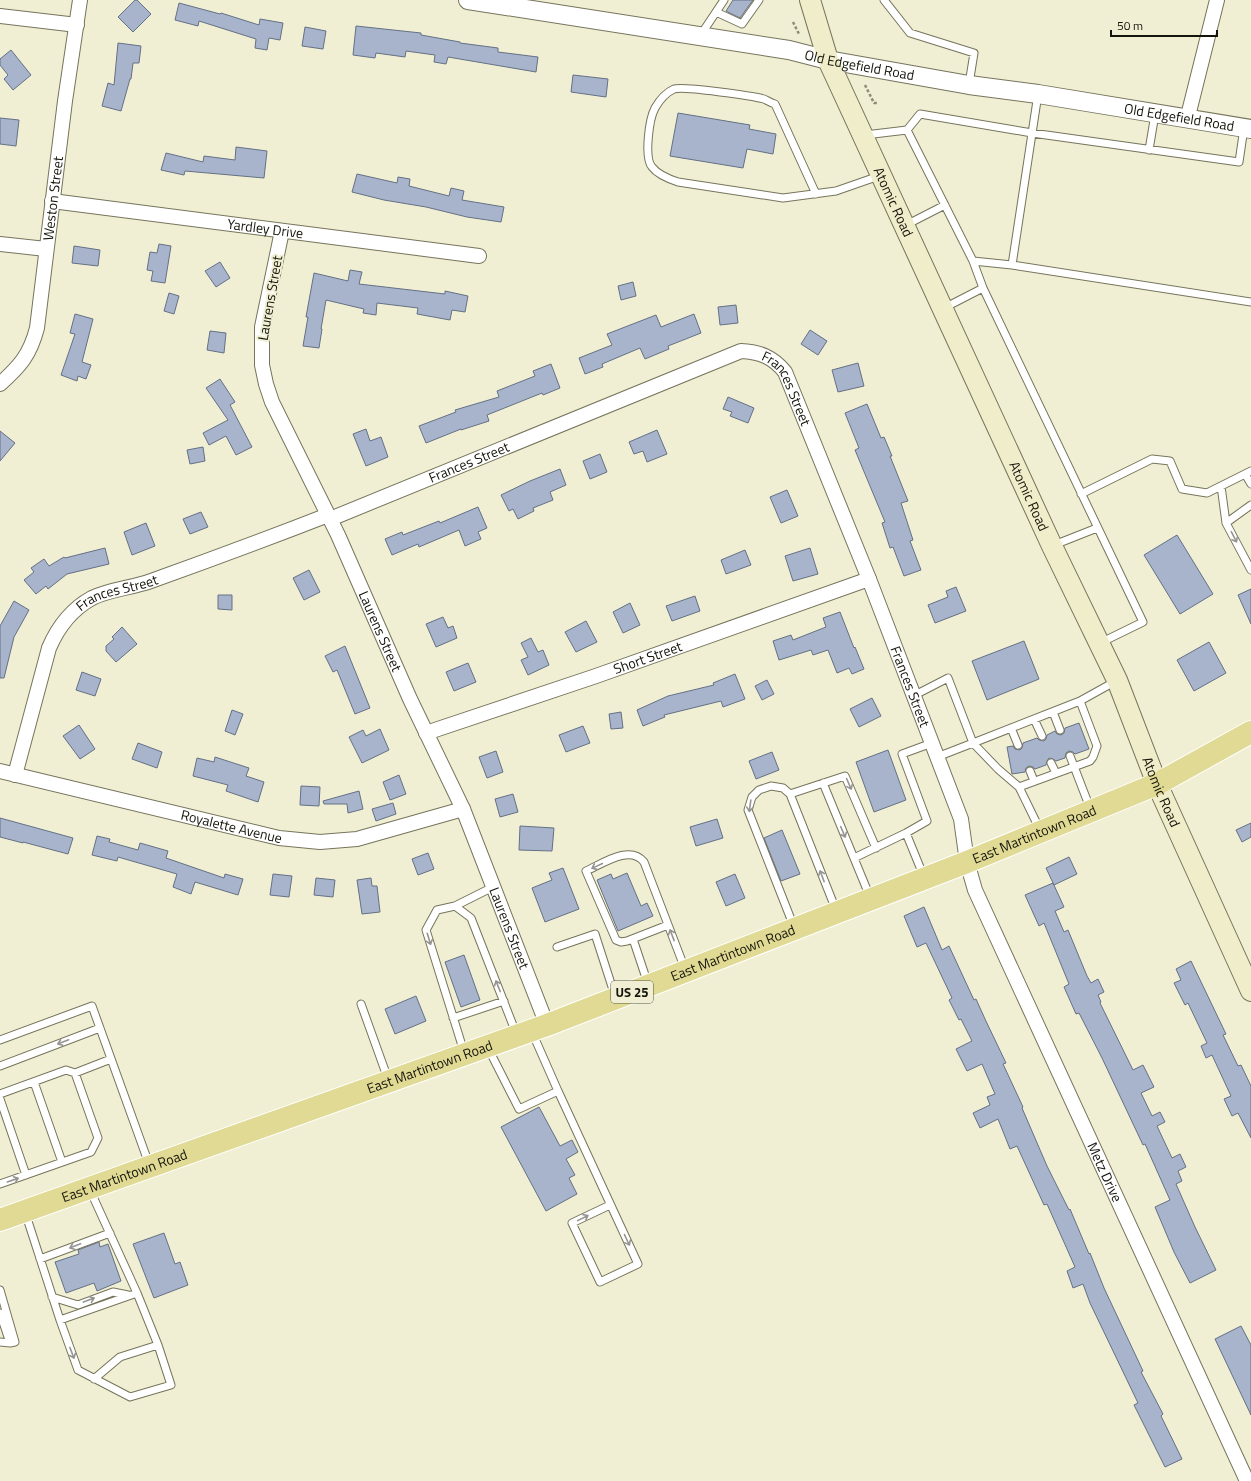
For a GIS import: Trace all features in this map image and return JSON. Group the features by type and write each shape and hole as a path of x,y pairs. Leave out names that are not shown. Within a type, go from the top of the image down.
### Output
{"main road":[{"name":"Atomic Road","path":"810,0 828,60 1052,546 1117,680 1157,784 1251,991"},
{"name":"East Martintown Road","path":"0,1220 532,1030 871,900 1157,784 1251,732"}],"street":[{"name":"Weston Street","path":"0,384 19,366 34,340 65,101 80,0"},
{"path":"1187,120 1217,0"},
{"name":"Old Edgefield Road","path":"477,1 789,50 828,60 969,85 1038,94 1247,129"},
{"path":"0,16 77,25"},
{"name":"Yardley Drive","path":"52,201 479,256"},
{"name":"Laurens Street","path":"282,231 262,327 262,365 266,384 272,402 329,517 426,733 463,809 493,887 532,1030"},
{"path":"0,244 46,249"},
{"name":"Frances Street","path":"15,775 49,648 54,635 62,624 81,605 103,593 146,583 329,517 741,351 752,351 763,354 772,359 785,372 869,579 961,819 967,862"},
{"name":"Short Street","path":"426,733 596,676 869,579"},
{"name":"Royalette Avenue","path":"0,771 279,838 300,841 320,842 357,839 463,809"},
{"name":"Metz Drive","path":"967,862 975,890 1247,1481"}],"lane":[{"path":"700,36 724,0"},
{"path":"716,12 742,24 750,10 759,0"},
{"path":"884,0 910,33 974,54 969,85"},
{"path":"816,194 775,104 763,99 694,88 674,89 664,96 654,109 649,134 648,157 652,167 664,177 678,182 784,198 816,194 836,191 881,175"},
{"path":"1012,265 1038,94"},
{"path":"863,135 907,130 920,114 1032,134 1239,162 1247,129"},
{"path":"1149,150 1155,114"},
{"path":"907,130 973,261 983,288 1143,622 1099,643"},
{"path":"905,226 944,205"},
{"path":"973,261 1012,265 1251,302"},
{"path":"943,308 983,288"},
{"path":"1081,494 1152,459 1170,461 1182,489 1207,493 1248,472 1251,484"},
{"path":"1221,486 1226,523 1251,570"},
{"path":"1226,523 1251,505"},
{"path":"1052,546 1097,528"},
{"path":"914,696 948,678 973,743 998,769 1019,787 1041,832"},
{"path":"937,757 1080,701 1117,680"},
{"path":"1019,787 1090,761 1093,757 1097,746 1080,701"},
{"path":"1053,712 1060,730"},
{"path":"1034,719 1042,736"},
{"path":"1011,728 1018,745"},
{"path":"854,858 906,833 927,821 902,754 932,743"},
{"path":"1070,756 1091,811"},
{"path":"1051,763 1056,773"},
{"path":"1030,771 1034,781"},
{"path":"790,794 845,776 876,848"},
{"path":"823,783 871,900"},
{"path":"795,929 748,810 752,797 759,790 771,786 783,788 790,794 837,913"},
{"path":"906,833 924,879"},
{"path":"668,925 620,942 614,938 586,871 622,856 632,854 640,856 644,862 686,971"},
{"path":"464,1054 426,930 437,910 455,906 493,887"},
{"path":"455,906 471,918 504,1001 532,1030 558,1091 638,1264 600,1282 572,1223 610,1205"},
{"path":"557,947 595,934 615,998"},
{"path":"632,939 649,985"},
{"path":"453,1018 504,1001"},
{"path":"361,1004 388,1081"},
{"path":"0,1040 92,1006 150,1166"},
{"path":"0,1066 100,1028"},
{"path":"487,1046 519,1109 558,1091"},
{"path":"0,1094 66,1070 75,1073 111,1059"},
{"path":"0,1184 90,1152 98,1138 75,1073"},
{"path":"34,1082 62,1162"},
{"path":"0,1099 26,1175"},
{"path":"25,1211 52,1297 78,1370 130,1397 171,1384 158,1345 137,1293 89,1188"},
{"path":"40,1259 110,1233"},
{"path":"0,1290 15,1342 0,1342"},
{"path":"52,1297 78,1305 113,1292 128,1295"},
{"path":"60,1320 137,1293"},
{"path":"0,1313 10,1343"},
{"path":"94,1378 120,1357 158,1345"}],"path":[{"path":"793,22 799,34 799,40"},
{"path":"799,34 805,31"},
{"path":"866,80 865,85 874,103 878,103"},
{"path":"860,88 865,85"}],"building":[{"path":"135,0 137,0 151,14 133,32 118,17"},
{"path":"733,0 753,0 740,18 726,11"},
{"path":"179,3 220,14 221,13 259,25 260,19 283,23 280,40 269,38 267,50 255,48 256,39 199,21 198,26 175,20"},
{"path":"356,26 421,33 421,35 460,43 498,48 498,52 538,57 536,72 448,57 446,64 434,62 435,55 406,51 405,57 376,53 375,58 353,55"},
{"path":"305,27 326,31 323,49 302,46"},
{"path":"118,43 141,46 139,63 133,63 131,79 121,111 102,106 108,83 114,85"},
{"path":"11,50 31,75 13,90 4,79 8,75 0,65 0,59"},
{"path":"573,75 608,79 606,97 571,92"},
{"path":"678,113 750,125 749,129 776,134 773,154 747,149 743,168 670,156"},
{"path":"0,118 19,120 16,146 0,144"},
{"path":"236,147 267,151 264,178 185,171 184,175 161,170 166,153 203,162 204,156 235,160"},
{"path":"357,174 397,183 398,177 410,179 409,186 449,196 451,188 464,191 462,200 504,207 501,222 467,217 352,192"},
{"path":"159,244 171,246 165,283 151,281 153,271 147,270 150,252 157,253"},
{"path":"74,246 100,250 98,266 72,263"},
{"path":"220,262 230,278 216,287 205,271"},
{"path":"350,270 362,272 359,284 445,294 445,291 468,296 465,312 452,310 450,320 417,314 418,308 377,303 376,315 363,313 364,309 326,300 319,348 303,346 308,317 306,317 314,273 348,281"},
{"path":"633,282 636,296 621,300 618,286"},
{"path":"169,293 179,296 174,314 164,311"},
{"path":"736,305 738,323 720,325 718,307"},
{"path":"75,314 93,319 82,362 91,365 86,379 78,376 77,381 61,375 75,334 70,333"},
{"path":"694,314 701,333 668,346 669,349 645,359 640,348 602,364 603,367 585,374 579,358 612,345 607,334 656,315 661,327"},
{"path":"810,330 827,341 818,355 801,344"},
{"path":"210,331 226,333 224,353 207,350"},
{"path":"858,363 864,386 838,392 832,370"},
{"path":"551,364 560,388 543,395 542,393 487,415 489,421 461,429 426,443 419,426 456,412 455,410 499,397 497,391 535,376 533,371"},
{"path":"220,379 235,402 230,405 252,447 236,455 226,436 209,445 203,433 228,420 206,388"},
{"path":"728,397 754,408 748,423 730,416 732,412 723,409"},
{"path":"867,404 881,438 884,437 908,501 901,503 913,540 910,541 921,570 904,576 893,547 890,548 882,523 885,522 855,450 859,448 845,413"},
{"path":"366,429 370,441 381,437 388,457 366,466 353,434"},
{"path":"657,430 667,454 647,462 643,451 634,454 629,442"},
{"path":"0,431 15,443 0,461"},
{"path":"203,447 205,461 190,464 187,450"},
{"path":"600,454 607,472 590,479 583,461"},
{"path":"560,469 566,485 550,492 553,500 533,508 534,511 518,519 513,509 509,511 501,495"},
{"path":"787,490 798,516 781,523 770,497"},
{"path":"478,507 487,528 478,532 481,539 465,546 459,530 419,547 418,544 392,555 385,539 402,532 403,535 439,521 440,523"},
{"path":"201,512 208,527 190,534 183,519"},
{"path":"146,523 155,546 132,555 124,532"},
{"path":"1177,535 1213,594 1180,614 1144,555"},
{"path":"105,548 109,564 67,574 48,589 46,586 36,594 24,580 34,572 31,568 44,559 49,566 64,557"},
{"path":"810,548 818,574 793,581 785,556"},
{"path":"745,550 751,565 726,574 721,560"},
{"path":"309,570 320,592 304,600 293,578"},
{"path":"956,587 966,611 935,623 928,605 948,597 946,591"},
{"path":"1251,589 1251,624 1238,595"},
{"path":"218,595 232,595 232,610 218,609"},
{"path":"695,596 700,611 672,621 666,606"},
{"path":"14,601 29,610 14,637 4,678 0,678 0,626"},
{"path":"630,603 640,625 623,633 613,612"},
{"path":"840,612 864,669 852,674 849,668 837,673 828,650 813,655 811,650 779,660 773,641 791,635 793,640 826,627 823,618"},
{"path":"443,617 448,628 453,626 457,638 436,647 426,624"},
{"path":"586,621 597,642 576,652 565,632"},
{"path":"122,627 137,644 116,662 106,651 106,646 114,639 112,637"},
{"path":"531,638 538,652 543,650 549,665 528,675 521,660 528,657 521,643"},
{"path":"1024,641 1039,679 987,700 972,661"},
{"path":"1209,642 1226,673 1194,691 1177,660"},
{"path":"345,646 370,708 355,714 337,670 333,672 325,656"},
{"path":"468,663 476,682 454,691 446,672"},
{"path":"82,672 101,679 95,696 76,690"},
{"path":"735,674 745,699 723,707 721,701 664,715 665,717 643,726 637,710 668,696 714,685 713,683"},
{"path":"767,680 774,694 762,700 755,686"},
{"path":"872,698 881,716 859,727 850,709"},
{"path":"232,710 243,714 235,735 225,731"},
{"path":"621,712 623,728 611,729 609,714"},
{"path":"1079,723 1089,749 1075,754 1069,751 1066,753 1065,758 1056,761 1049,758 1046,765 1035,769 1029,766 1026,768 1025,772 1012,774 1007,747 1013,746 1015,749 1020,750 1023,743 1037,738 1044,741 1047,735 1055,731 1057,734 1061,735 1064,733 1065,728"},
{"path":"79,725 95,749 80,759 63,736"},
{"path":"583,726 590,743 566,752 559,735"},
{"path":"380,729 389,750 362,763 349,737 363,730 366,736"},
{"path":"138,743 162,752 157,768 132,759"},
{"path":"888,750 906,800 874,812 856,762"},
{"path":"496,751 503,772 487,778 479,757"},
{"path":"772,752 779,770 756,779 749,761"},
{"path":"215,757 249,768 246,776 264,782 258,802 226,791 228,785 193,776 197,758 214,762"},
{"path":"399,775 406,794 390,800 383,782"},
{"path":"301,786 320,787 319,806 300,805"},
{"path":"359,791 363,809 348,813 347,804 324,804 323,801"},
{"path":"513,794 518,812 500,817 495,799"},
{"path":"393,803 396,814 376,821 372,809"},
{"path":"0,818 73,838 68,854 0,837"},
{"path":"717,819 723,838 696,846 690,827"},
{"path":"1251,823 1251,837 1242,842 1236,830"},
{"path":"520,826 554,828 552,851 519,850"},
{"path":"782,830 800,874 781,881 764,838"},
{"path":"97,836 110,839 109,842 138,850 140,843 168,851 166,858 224,878 225,874 243,879 238,895 195,882 191,894 173,887 177,874 118,857 117,861 92,855"},
{"path":"428,853 434,869 418,875 412,859"},
{"path":"1069,857 1077,874 1054,885 1046,868"},
{"path":"563,868 579,909 545,922 532,888 552,880 549,873"},
{"path":"627,873 641,906 647,903 653,916 618,931 597,880 611,874 613,879"},
{"path":"273,874 292,876 289,897 270,895"},
{"path":"735,874 745,898 726,906 716,882"},
{"path":"316,878 335,880 333,897 314,895"},
{"path":"371,878 372,886 377,886 380,912 362,914 357,880"},
{"path":"1053,883 1064,907 1055,911 1064,932 1068,930 1091,983 1098,979 1104,992 1098,995 1101,1002 1100,1003 1133,1070 1143,1065 1154,1087 1141,1093 1152,1116 1160,1112 1165,1122 1157,1126 1172,1158 1180,1154 1186,1167 1178,1171 1182,1181 1176,1184 1216,1270 1190,1283 1174,1252 1155,1207 1170,1200 1145,1144 1143,1145 1102,1058 1079,1013 1076,1014 1064,987 1069,984 1044,923 1039,926 1025,895"},
{"path":"924,907 942,950 949,946 974,1000 976,999 1006,1063 1003,1064 1023,1107 1022,1108 1047,1166 1069,1210 1070,1209 1104,1288 1143,1371 1141,1372 1163,1414 1161,1416 1182,1459 1165,1467 1134,1405 1138,1403 1090,1303 1083,1284 1073,1288 1067,1271 1075,1267 1047,1204 1044,1205 1017,1146 1010,1149 998,1119 980,1128 973,1113 990,1105 987,1097 995,1094 982,1064 967,1071 956,1049 972,1041 949,1000 952,998 926,943 917,947 904,916"},
{"path":"464,955 480,1000 461,1007 445,962"},
{"path":"1191,961 1226,1034 1223,1035 1238,1066 1241,1065 1251,1086 1251,1138 1238,1113 1232,1116 1224,1099 1231,1096 1212,1055 1206,1058 1201,1046 1207,1043 1188,1003 1185,1005 1174,983 1181,980 1176,969"},
{"path":"416,996 426,1021 395,1034 385,1009"},
{"path":"539,1107 560,1146 572,1140 578,1152 566,1159 575,1175 569,1178 577,1194 546,1211 501,1127"},
{"path":"164,1233 175,1264 180,1262 188,1285 154,1298 133,1244"},
{"path":"99,1242 100,1247 108,1244 121,1281 97,1291 94,1283 66,1293 55,1262 79,1254 78,1250"},
{"path":"1241,1326 1251,1345 1251,1415 1215,1339"}]}
